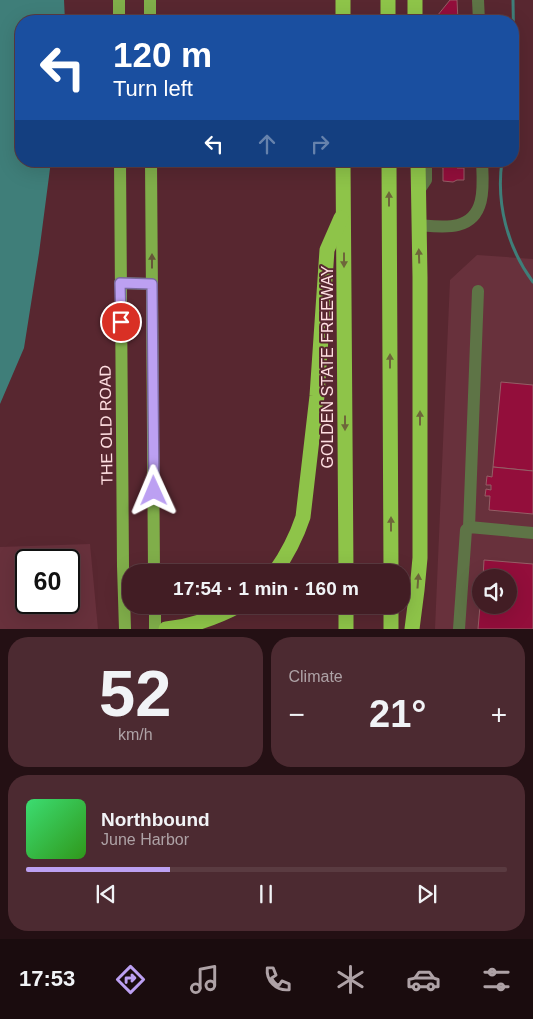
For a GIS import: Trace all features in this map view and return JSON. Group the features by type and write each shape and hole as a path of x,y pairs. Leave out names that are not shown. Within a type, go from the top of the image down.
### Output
{"highway":[{"path":"342,0 343,15"},
{"path":"388,0 388,15"},
{"path":"415,0 415,15"},
{"name":"GOLDEN STATE FREEWAY","path":"343,167 346,564"},
{"path":"389,167 391,564"},
{"path":"412,629 418,590 420,558 418,167"},
{"path":"280,564 293,542 303,518 317,396 327,250 344,212"},
{"path":"166,629 200,623 224,614"},
{"path":"346,614 346,629"},
{"path":"391,614 392,629"}],"main road":[{"path":"119,15 120,0"},
{"path":"150,0 150,15"},
{"name":"THE OLD ROAD","path":"120,167 125,629"},
{"path":"151,167 154,564"},
{"path":"155,614 155,629"}],"lane":[{"path":"478,0 479,15"},
{"path":"418,192 426,180 426,167"},
{"path":"418,225 457,226 472,216 479,207 482,198 482,167"},
{"path":"120,283 152,284"},
{"path":"459,629 466,530 469,527 478,291"},
{"path":"469,527 533,533"}],"shaded area":[{"path":"477,255 533,259 533,629 435,629 450,280"},
{"path":"90,544 98,629 0,629 0,547"}],"water":[{"path":"0,0 64,0 65,15 15,15 15,167 50,167 24,348 0,404"}],"building":[{"path":"450,0 457,0 458,15 438,15"},
{"path":"441,167 464,168 464,180 443,181 443,168"},
{"path":"501,382 533,385 533,471 493,467"},
{"path":"493,467 533,471 533,514 489,510 490,496 485,496 486,489 491,490 491,485 486,485 487,476 492,477"},
{"path":"484,560 533,564 533,629 478,629 479,614 517,614 517,569 484,569"}],"waterway":[{"path":"513,0 513,15"},
{"path":"502,167 502,209 510,239 516,254 533,282"}],"route":[{"path":"121,322 120,283 152,284 154,491"}]}
